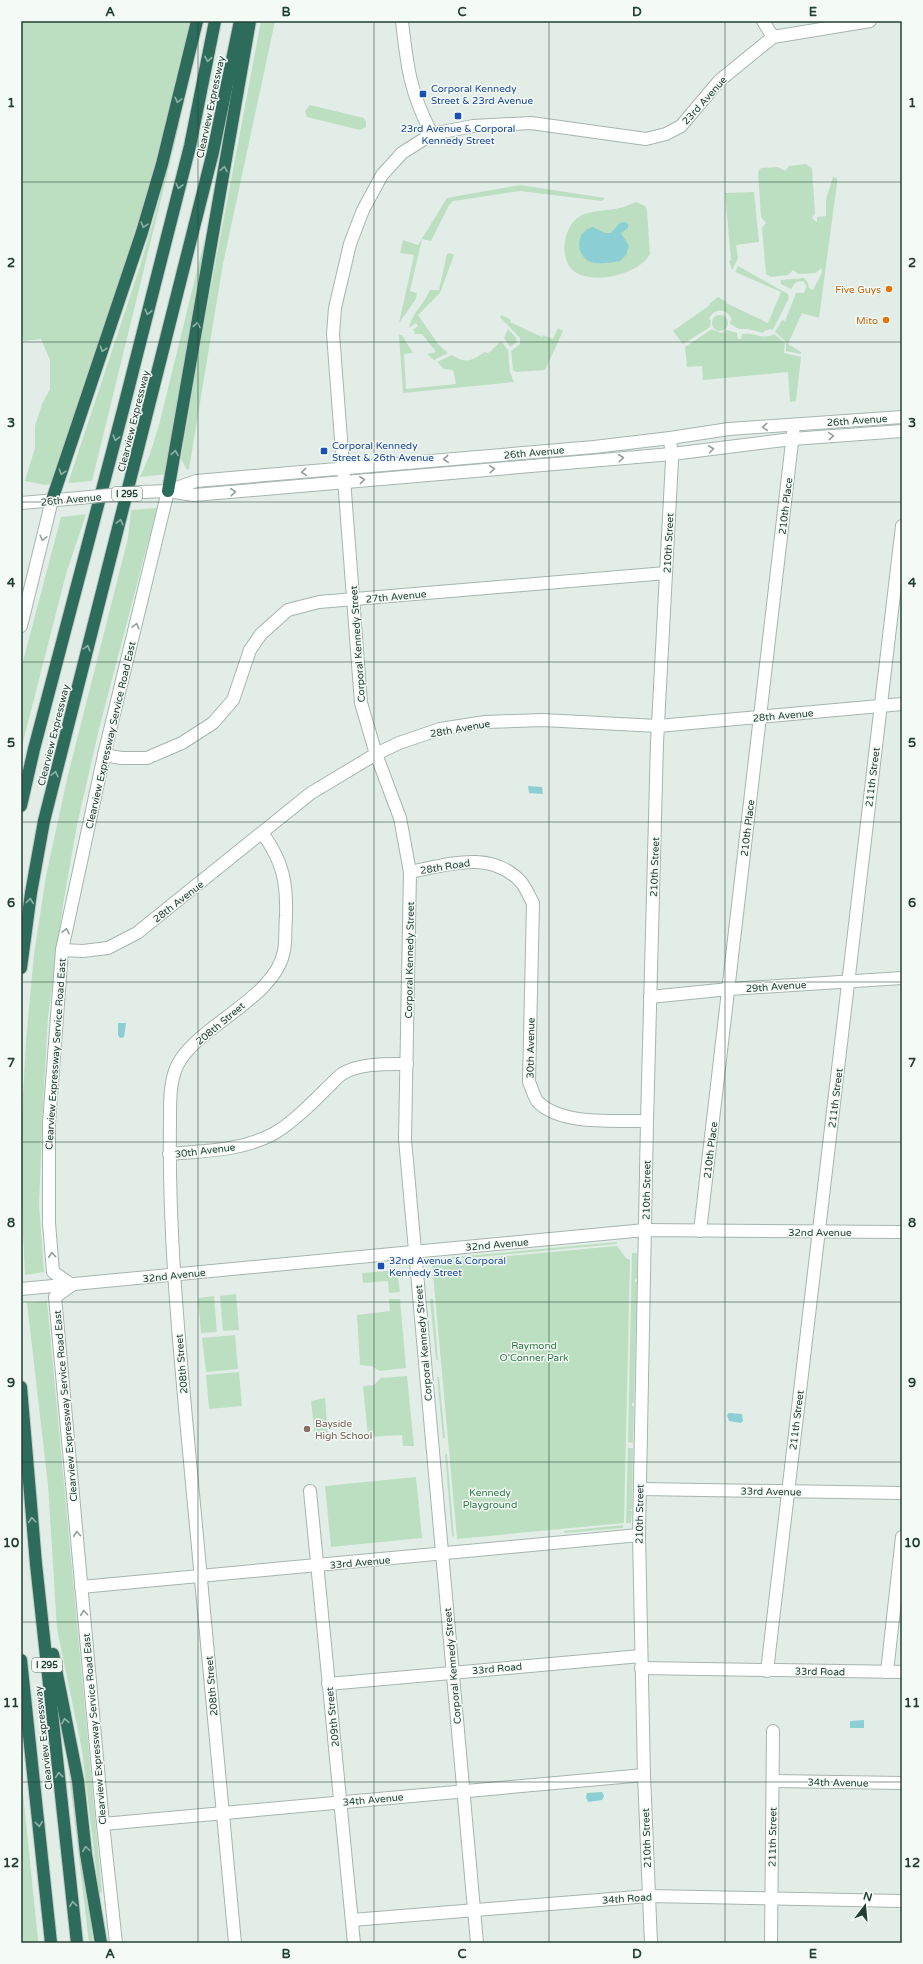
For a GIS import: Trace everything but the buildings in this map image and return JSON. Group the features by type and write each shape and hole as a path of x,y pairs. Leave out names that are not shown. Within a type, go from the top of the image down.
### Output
{"highway":[{"path":"52,500 142,232 162,164 197,21"},
{"name":"Clearview Expressway","path":"21,806 34,749 121,418 190,146 215,21"},
{"name":"Clearview Expressway","path":"21,968 31,893 44,821 213,152 240,21"},
{"path":"168,491 250,21"},
{"name":"Clearview Expressway","path":"21,1387 36,1564 77,1943"},
{"path":"36,1564 78,1781 86,1854 101,1943"},
{"name":"Clearview Expressway","path":"21,1660 52,1943"}],"street":[{"path":"402,21 409,79 421,113 432,134"},
{"path":"763,21 773,37"},
{"name":"23rd Avenue","path":"432,134 473,126 504,123 531,123 646,139 666,134 681,126 719,81 773,37 870,21"},
{"name":"Corporal Kennedy Street","path":"432,134 402,153 382,175 363,210 350,244 335,308 333,334 361,703 376,754 400,818 410,872 405,1139 452,1672 478,1943"},
{"name":"26th Avenue","path":"168,491 196,482 594,447 729,429 902,417"},
{"name":"210th Place","path":"700,1231 794,425"},
{"name":"26th Avenue","path":"21,503 142,492 168,491 194,495 672,454 792,440 902,431"},
{"name":"210th Street","path":"650,1943 641,1668 639,1536 650,997 658,726 672,454 670,438"},
{"name":"Clearview Expressway Service Road East","path":"116,1943 103,1824 55,1297 72,1285 53,1272 49,1223 49,1123 62,950 104,755 168,491"},
{"path":"21,626 52,500"},
{"name":"211th Street","path":"767,1671 902,526"},
{"name":"27th Avenue","path":"104,755 121,758 147,758 182,743 213,723 232,700 250,650 261,634 288,610 318,602 666,573"},
{"name":"28th Avenue","path":"62,950 83,952 108,948 137,934 263,834 311,793 376,754 399,743 440,729 485,722 542,720 658,726 902,704"},
{"name":"208th Street","path":"234,1943 174,1275 169,1154 171,1093 173,1079 180,1060 205,1033 266,984 277,969 284,952 285,881 276,855 263,834"},
{"name":"28th Road","path":"410,872 469,861 492,863 511,872 522,883 533,903"},
{"name":"30th Avenue","path":"533,903 529,1082 537,1101 551,1112 568,1117 589,1120 647,1121"},
{"name":"29th Avenue","path":"650,997 729,989 902,978"},
{"name":"30th Avenue","path":"169,1154 225,1149 252,1143 274,1134 307,1107 342,1074 359,1068 384,1064 407,1064"},
{"name":"32nd Avenue","path":"21,1289 645,1230 902,1232"},
{"name":"33rd Avenue","path":"640,1489 902,1493"},
{"name":"209th Street","path":"310,1492 354,1943"},
{"name":"33rd Avenue","path":"82,1588 442,1553 639,1536"},
{"path":"887,1672 902,1537"},
{"name":"33rd Road","path":"328,1684 641,1656"},
{"name":"33rd Road","path":"641,1668 902,1672"},
{"name":"211th Street","path":"771,1943 773,1731"},
{"name":"34th Avenue","path":"103,1824 644,1775"},
{"name":"34th Avenue","path":"773,1781 902,1783"},
{"name":"34th Road","path":"352,1920 649,1896 902,1901"}],"green space":[{"path":"21,21 193,21 145,206 56,483 45,485 25,481 35,448 35,426 42,404 50,389 50,360 41,339 24,341 21,335"},
{"path":"261,21 275,21 223,264 189,469 187,470 181,459 203,329"},
{"path":"310,105 364,118 366,127 360,130 307,117 305,111"},
{"path":"180,122 92,481 68,483 140,266 156,212 177,126"},
{"path":"806,164 812,168 815,214 812,218 817,222 817,217 826,216 826,199 833,177 837,178 837,183 819,318 802,313 788,344 801,352 801,354 786,351 786,342 775,332 782,320 785,321 796,293 804,293 807,286 803,281 796,282 791,289 781,284 781,280 804,278 808,283 809,288 813,290 822,272 821,268 816,273 798,274 793,270 788,275 771,277 766,274 762,228 766,223 761,217 758,172 761,168 778,167 785,171 789,166"},
{"path":"520,185 605,198 602,201 520,191 453,201 449,205 431,241 422,239 410,291 417,293 416,299 399,323 414,255 400,253 403,240 418,245 447,198"},
{"path":"217,189 167,474 140,477 150,454 159,425"},
{"path":"754,192 759,242 736,245 738,258 732,270 729,261 731,260 725,193"},
{"path":"636,202 645,206 647,210 650,254 645,261 627,272 604,277 583,276 575,272 566,260 565,252 566,235 574,221 585,214 621,208"},
{"path":"450,253 454,255 440,293 418,315 439,345 448,353 434,360 427,354 436,352 422,334 414,334 415,332 413,330 418,326 416,323 409,328 415,313 425,300 430,290 439,290 447,254"},
{"path":"738,266 788,294 789,298 774,328 772,330 764,331 763,333 748,329 739,329 730,324 730,321 732,320 730,316 721,310 714,312 709,319 711,320 710,327 683,344 673,331 710,305 709,304 718,297 727,302 726,303 768,323 781,292 735,272"},
{"path":"502,315 511,320 510,322 542,337 543,335 553,339 558,328 563,331 545,370 516,372 513,370 511,351 520,344 520,338 500,317"},
{"path":"720,315 726,317 728,323 726,329 720,331 714,329 712,323 714,317"},
{"path":"508,329 516,338 517,342 510,347 504,338"},
{"path":"712,329 721,333 727,330 737,333 738,339 741,339 742,334 747,333 765,337 774,334 785,343 784,353 801,357 796,401 790,402 788,372 703,380 702,366 687,367 685,347"},
{"path":"399,335 402,335 413,353 404,354 406,389 456,384 453,370 444,369 437,362 452,355 462,360 476,358 485,352 488,353 501,341 508,350 510,372 514,382 403,393"},
{"path":"157,508 99,729 77,825 63,905 48,1017 43,1105 39,1204 44,1272 25,1275 21,1187 21,1132 26,1041 34,954 46,876 67,779 128,538 131,510"},
{"path":"86,514 66,574 21,750 21,669 61,517"},
{"path":"617,1242 617,1244 434,1261 433,1259"},
{"name":"Raymond O'Conner Park","path":"617,1246 626,1258 630,1260 624,1523 457,1539 432,1263"},
{"path":"632,1253 637,1253 637,1279 635,1279 635,1282 637,1282 634,1403 632,1403 632,1406 634,1406 633,1443 628,1442"},
{"path":"397,1270 400,1292 389,1293 388,1281 363,1283 362,1273"},
{"path":"236,1294 239,1330 223,1331 220,1296"},
{"path":"214,1296 217,1332 201,1333 198,1298"},
{"path":"389,1299 400,1299 406,1368 380,1371 371,1366 360,1365 357,1315 390,1311"},
{"path":"430,1299 433,1299 438,1360 436,1360"},
{"path":"47,1301 102,1892 99,1893 82,1750 57,1629 48,1485 27,1303"},
{"path":"235,1335 238,1369 206,1372 202,1338"},
{"path":"239,1372 242,1406 209,1409 206,1375"},
{"path":"407,1376 414,1446 403,1446 402,1435 368,1437 363,1386 374,1385 381,1378"},
{"path":"437,1377 439,1377 445,1438 443,1438"},
{"path":"325,1398 328,1435 315,1436 311,1401"},
{"path":"628,1448 633,1448 632,1509 630,1511 632,1511 631,1523 626,1523"},
{"path":"445,1454 447,1454 454,1536 452,1537"},
{"path":"416,1477 422,1538 331,1547 325,1486"},
{"path":"623,1525 623,1528 565,1533 564,1531"},
{"path":"66,1748 75,1785 93,1943 89,1943"},
{"path":"21,1773 38,1940 38,1943 21,1943"}],"water":[{"path":"625,222 628,224 628,228 621,233 629,246 626,255 620,261 594,263 582,255 579,244 580,238 587,229 593,227 605,233 611,233 620,223"},
{"path":"528,786 542,787 543,794 529,793"},
{"path":"118,1023 126,1023 124,1037 120,1038 118,1035"},
{"path":"729,1413 742,1414 743,1421 741,1423 729,1421 727,1415"},
{"path":"864,1720 864,1728 850,1728 850,1721"},
{"path":"602,1792 604,1796 602,1800 588,1802 586,1797 587,1793"}],"place":[{"name":"Corporal Kennedy Street & 23rd Avenue","path":"423,94"},
{"name":"23rd Avenue & Corporal Kennedy Street","path":"458,116"},
{"name":"Five Guys","path":"889,289"},
{"name":"Mito","path":"886,320"},
{"name":"Corporal Kennedy Street & 26th Avenue","path":"324,451"},
{"name":"32nd Avenue & Corporal Kennedy Street","path":"381,1266"},
{"name":"Bayside High School","path":"307,1429"}],"park label":[{"name":"Kennedy Playground","path":"490,1498"}]}
